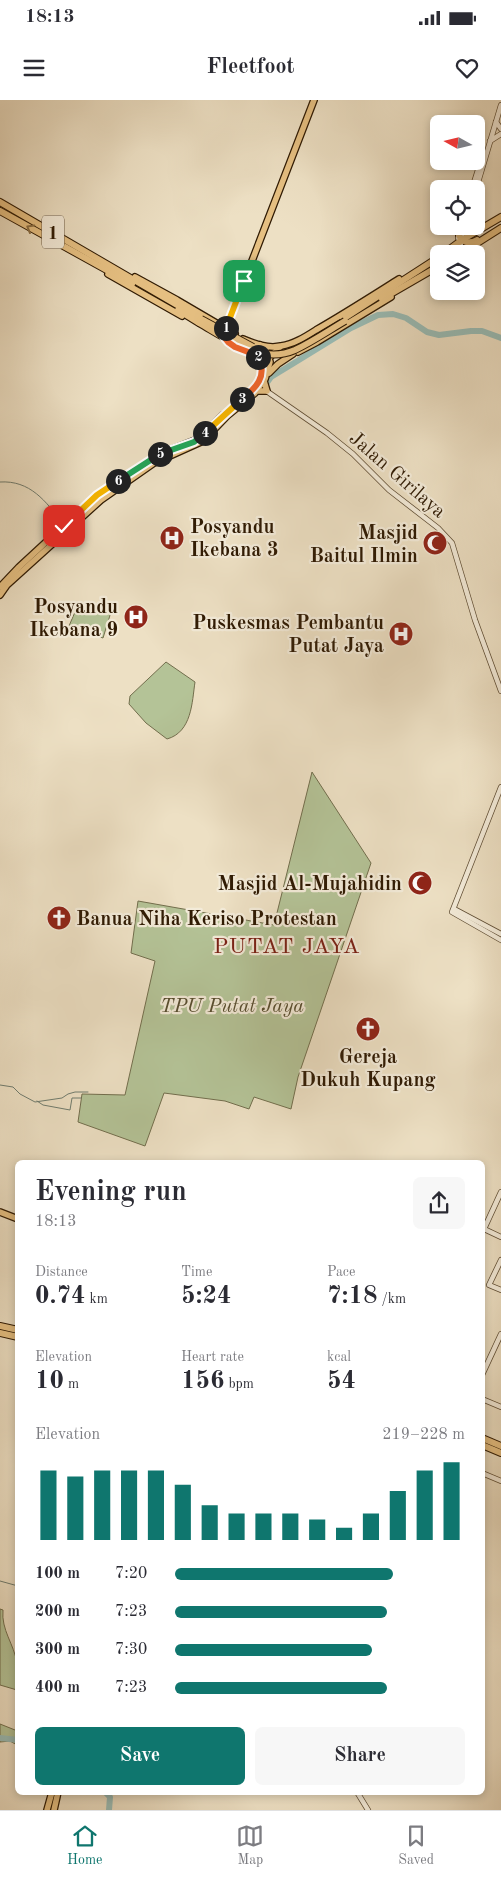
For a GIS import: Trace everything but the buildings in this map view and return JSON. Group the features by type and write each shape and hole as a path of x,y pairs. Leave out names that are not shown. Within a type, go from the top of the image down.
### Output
{"highway":[{"name":"1","path":"0,202 104,266"},
{"name":"1","path":"0,211 104,266 240,346 260,353 285,353 299,348 430,270"},
{"path":"485,226 501,217"},
{"path":"475,245 501,228"},
{"path":"459,240 471,242 489,233 494,233"},
{"path":"453,245 469,235"},
{"name":"1","path":"424,272 429,264"},
{"path":"0,1326 15,1329"},
{"path":"0,1333 15,1336"},
{"path":"485,1439 501,1446"},
{"path":"485,1446 501,1453"}],"main road":[{"path":"228,342 224,337 226,328 314,100"},
{"path":"293,354 280,357 256,355 228,342 106,273 104,266 112,264 240,337 261,346 280,347 312,333 422,265 429,264"},
{"path":"0,595 6,586 97,495 162,453 198,439 230,408 256,387 278,364 293,354 318,342 424,277 424,272"},
{"path":"207,330 211,326 212,320"},
{"path":"312,333 310,336 311,341 318,342"},
{"path":"256,355 261,354 261,346"},
{"path":"261,346 269,357"},
{"path":"267,391 262,381 264,365 269,357 280,347"},
{"path":"256,355 261,363 262,381 267,391"},
{"path":"0,587 19,567 101,500 154,463 203,441 262,381"},
{"path":"0,1212 15,1218"},
{"path":"48,1810 51,1795"},
{"path":"54,1810 57,1795"}],"street":[{"path":"485,156 501,105"},
{"path":"496,122 501,129"},
{"path":"490,140 501,134"},
{"path":"459,235 459,245"},
{"path":"459,240 461,235"},
{"name":"Jalan Girilaya","path":"267,391 327,433 353,454 389,490 448,538 456,550 475,620 501,691"},
{"path":"501,787 454,909 501,940"},
{"path":"480,926 501,934"},
{"path":"485,1227 501,1192"},
{"path":"485,1229 501,1237"},
{"path":"501,1260 489,1285 501,1290"},
{"path":"485,1368 501,1334"},
{"path":"485,1401 501,1407"},
{"path":"485,1475 501,1481"},
{"path":"359,1795 368,1810"}],"green space":[{"path":"78,605 111,612 103,638 69,626"},
{"path":"166,662 195,682 186,723 182,730 167,739 146,723 129,704 130,696"},
{"name":"TPU Putat Jaya","path":"312,772 371,863 298,1077 291,1109 254,1097 249,1109 225,1101 164,1093 145,1146 78,1122 82,1094 125,1095 155,961 131,953 138,901 274,925"},
{"path":"0,1609 3,1610 4,1624 15,1656 15,1689 0,1685"},
{"path":"0,1724 15,1730 15,1744 10,1741 0,1742"}],"waterway":[{"path":"266,384 271,377 351,328 378,315 393,314 406,318 427,332 439,335 482,331 501,338"},
{"path":"0,482 11,482 29,488 44,500 63,524"},
{"path":"0,1085 13,1087 20,1094 35,1102 62,1098 75,1092 88,1092"},
{"path":"37,1101 43,1105 70,1110 72,1098 81,1098"},
{"path":"0,1581 15,1585"},
{"path":"0,1738 15,1740"},
{"path":"108,1795 110,1797 109,1810"}],"place":[{"name":"Posyandu Ikebana 3","path":"172,538"},
{"name":"Masjid Baitul Ilmin","path":"435,543"},
{"name":"Posyandu Ikebana 9","path":"136,617"},
{"name":"Puskesmas Pembantu Putat Jaya","path":"401,634"},
{"name":"Masjid Al-Mujahidin","path":"420,883"},
{"name":"Banua Niha Keriso Protestan","path":"59,918"},
{"name":"Gereja Dukuh Kupang","path":"368,1029"}],"district":[{"name":"PUTAT JAYA","path":"287,945"}],"route":[{"path":"64,526 97,495 150,460 162,453 194,442 230,408 256,387 262,375 259,359 256,355 235,347 224,337 244,281"}]}
